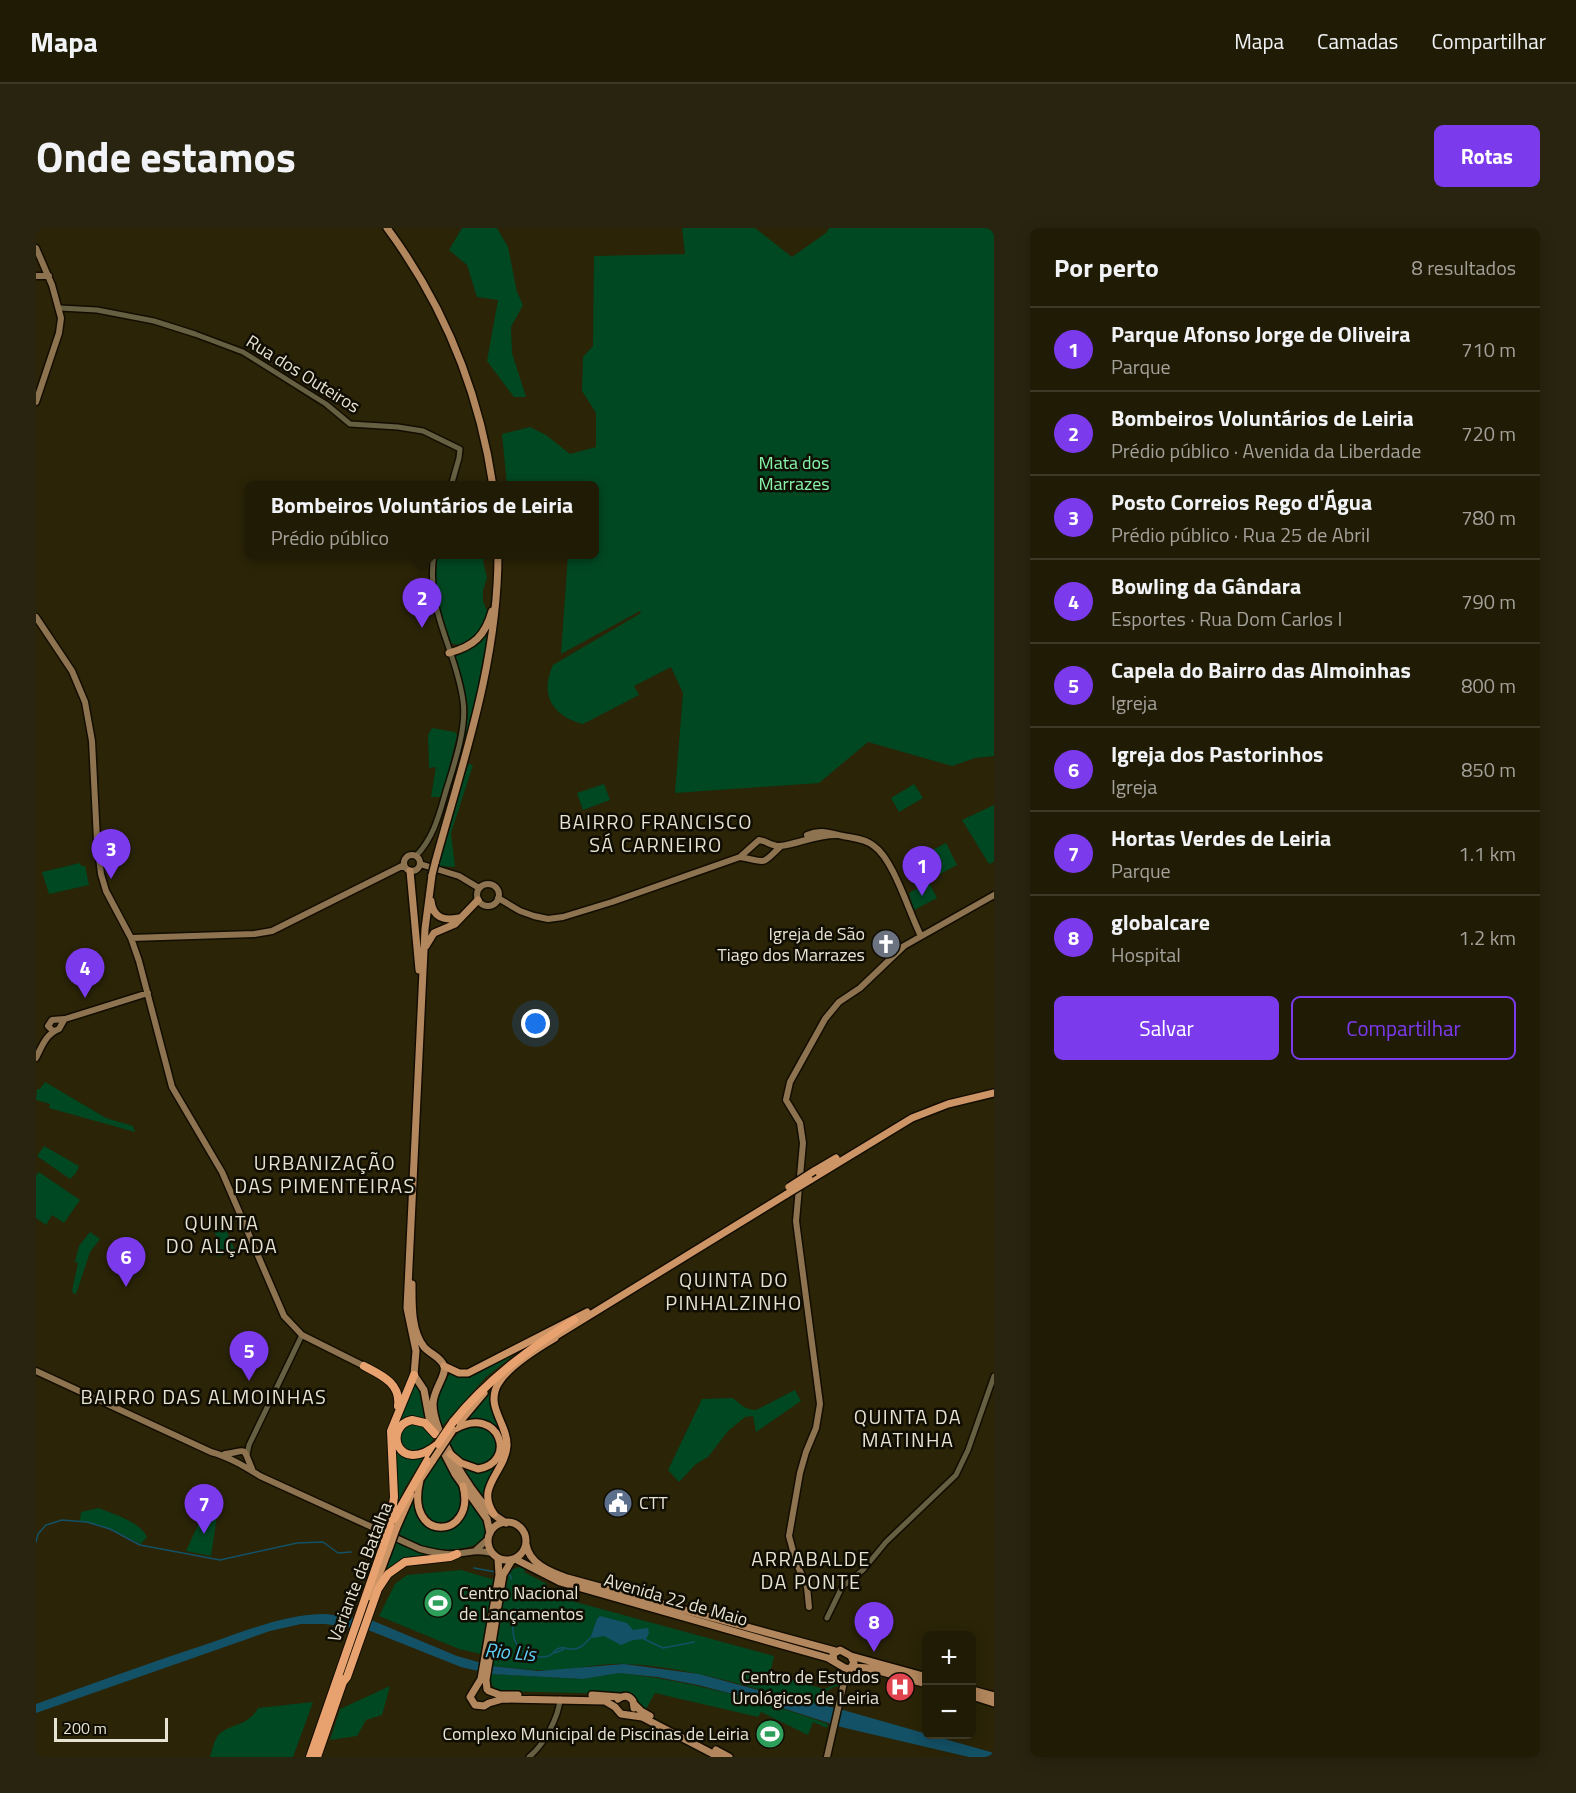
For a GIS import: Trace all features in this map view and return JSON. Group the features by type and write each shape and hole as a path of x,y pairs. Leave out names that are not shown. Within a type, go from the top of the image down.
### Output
{"highway":[{"path":"393,1527 433,1456 453,1426 504,1374 534,1350 788,1191 814,1171 909,1115 942,1102 994,1091"},
{"path":"444,1366 459,1373 468,1373 574,1320 912,1118 948,1104 994,1091"},
{"name":"Variante da Batalha","path":"310,1757 353,1647 393,1527 438,1444 504,1369 574,1320"},
{"path":"494,1514 488,1503 488,1488 503,1459 507,1445 505,1433 495,1410 496,1389 501,1380 521,1362 562,1333"},
{"path":"364,1365 387,1379 397,1391 399,1401 390,1435 394,1497 393,1527"},
{"path":"395,1419 414,1375"},
{"path":"435,1434 425,1423 412,1420 401,1426 397,1434 397,1442 404,1453 412,1456 426,1453 438,1444"},
{"path":"450,1454 469,1467 483,1468 495,1461 501,1446 497,1432 484,1424 468,1423 453,1426"},
{"path":"420,1480 417,1496 418,1509 426,1522 436,1527 448,1526 458,1521 465,1503 463,1486"},
{"path":"370,1597 384,1578 400,1564 411,1560 450,1557 457,1554"},
{"name":"Variante da Batalha","path":"317,1757 353,1647"}],"main road":[{"path":"387,228 414,266 448,330 467,376 481,426 492,481"},
{"path":"36,248 60,308 59,333 36,402"},
{"path":"36,276 49,276"},
{"path":"489,1702 490,1697 483,1687 503,1568 495,1556 487,1519 450,1465 435,1434 422,1384 414,1375 416,1352 407,1308 424,951 429,891 478,710 492,643 498,559"},
{"path":"449,653 467,648 479,637 488,622 496,597"},
{"path":"36,617 72,671 85,702 92,741 100,874 117,917 131,938 172,1087 222,1172 284,1317 302,1335 364,1365"},
{"path":"740,857 763,862 768,860 781,846 823,835 838,835 869,843 880,851 891,868 921,936"},
{"path":"498,898 520,911 537,917 548,919 563,917 740,857 759,840 770,845 781,846"},
{"path":"770,845 771,855"},
{"path":"750,849 750,854 754,859"},
{"path":"131,938 264,933 278,929 404,865 407,856 416,856 420,864 459,876 479,888"},
{"path":"410,871 417,870 420,864"},
{"path":"404,865 410,871 419,971 423,981"},
{"path":"484,885 492,885 497,890 498,898 489,905 483,904 478,900 477,893 484,885"},
{"path":"429,891 432,907 437,916 446,920 459,918"},
{"path":"809,1607 807,1587 796,1562 789,1536 800,1473 816,1428 819,1407 796,1221 803,1138 798,1120 786,1102 786,1098 792,1078 833,1008 867,981 901,948 994,896"},
{"path":"424,951 434,933 455,924 478,900"},
{"path":"36,1058 49,1032 51,1021 60,1022 148,993"},
{"path":"411,1247 414,1322 420,1341 444,1366 444,1375 439,1382 434,1399 434,1414 450,1454 478,1497 494,1514 521,1528 526,1536 522,1554 503,1568"},
{"path":"416,1363 422,1357 433,1356"},
{"path":"36,1371 211,1452 234,1456 246,1455"},
{"path":"422,1384 430,1386 439,1382"},
{"path":"241,1465 246,1463 246,1455"},
{"path":"246,1455 252,1470"},
{"path":"234,1456 236,1464 420,1549 436,1553 457,1554 476,1550 514,1560"},
{"path":"476,1550 498,1525 506,1522"},
{"name":"Avenida 22 de Maio","path":"526,1544 532,1559 567,1578 835,1652"},
{"name":"Avenida 22 de Maio","path":"514,1560 560,1582 834,1661"},
{"path":"845,1678 841,1667 834,1661 832,1655 835,1652 842,1651 851,1656 922,1676"},
{"path":"827,1757 845,1678 855,1662 851,1656"},
{"path":"841,1667 868,1668 922,1683"},
{"path":"483,1687 500,1695 628,1697 644,1713 729,1757"},
{"path":"483,1687 470,1696 472,1702 480,1707 503,1699 599,1700 615,1707 621,1714 642,1717 719,1757"},
{"path":"976,1691 994,1696"},
{"path":"615,1707 619,1697"},
{"path":"976,1697 994,1703"},
{"path":"629,1714 634,1704"}],"street":[{"name":"Rua dos Outeiros","path":"60,308 93,309 154,321 235,348 318,398 347,422 362,426 399,427 423,431 460,448 452,481"},
{"path":"416,856 436,827 452,773 464,718 462,694 434,600 434,559"},
{"path":"246,1455 302,1335"},
{"path":"827,1618 841,1589 866,1567 886,1542 949,1483 959,1470 994,1376"},
{"path":"529,1757 543,1742 560,1700"}],"green space":[{"path":"462,228 497,228 508,247 517,292 523,305 511,327 512,353 526,397 514,397 487,361 498,300 477,297 467,265 449,250"},
{"name":"Mata dos Marrazes","path":"682,228 755,228 792,257 826,233 829,228 994,228 994,756 975,758 952,766 868,742 819,783 675,793 683,693 671,667 634,686 639,695 583,724 564,716 552,703 548,695 548,686 553,665 641,613 640,611 561,654 568,559 599,559 599,481 507,481 502,434 530,427 546,435 570,454 596,447 596,413 582,391 583,357 593,346 594,256 685,254"},
{"path":"437,559 484,559 487,578 483,590 483,601 488,613 479,632 462,646 450,643 436,589"},
{"path":"489,629 479,686 461,757 468,713 467,701 453,654 485,634"},
{"path":"432,728 455,732 457,735 442,797 431,797 436,767 429,768 428,735"},
{"path":"468,764 473,765 451,833 455,867 438,866"},
{"path":"604,784 610,800 583,810 577,793"},
{"path":"914,784 923,798 899,812 891,798"},
{"path":"994,805 994,862 989,864 962,820"},
{"path":"946,843 957,865 916,887 904,865"},
{"path":"80,863 81,866 85,866 89,885 49,894 42,872"},
{"path":"929,882 937,898 914,910 909,893"},
{"path":"45,1082 106,1118 133,1126 135,1132 49,1108 50,1104 36,1100 37,1089 40,1089"},
{"path":"44,1146 79,1166 70,1179 37,1156"},
{"path":"39,1172 80,1200 64,1223 52,1215 46,1225 36,1218 36,1175"},
{"path":"228,1215 232,1225 225,1228 235,1250 218,1257 213,1244 219,1241 208,1221"},
{"path":"90,1232 100,1239 90,1252 76,1294 74,1294 72,1291 78,1263 75,1262 79,1246"},
{"path":"520,1350 486,1377 442,1426 436,1404 450,1373 463,1377 469,1376"},
{"path":"414,1382 421,1388 427,1422 404,1420 397,1448 425,1455 396,1507 393,1434"},
{"path":"492,1390 492,1413 504,1438 503,1453 486,1486 486,1501 460,1465 492,1466 502,1439 499,1433 487,1424 465,1422"},
{"path":"795,1390 801,1401 756,1432 753,1416 745,1417 728,1431 708,1457 696,1464 679,1482 668,1470 702,1399 733,1398 746,1408 756,1410"},
{"path":"415,1422 429,1430 434,1438 428,1447 415,1453 408,1450 401,1442 400,1433"},
{"path":"482,1425 495,1433 497,1450 491,1461 480,1467 459,1459 450,1443 463,1427"},
{"path":"442,1455 462,1492 461,1507 456,1517 449,1522 440,1523 431,1521 424,1514 420,1504 420,1491 426,1477"},
{"path":"467,1496 485,1526 483,1538 478,1544 457,1549 437,1549 418,1544 399,1534 414,1497 418,1514 430,1527 447,1526 458,1522 465,1513"},
{"path":"99,1508 133,1523 147,1537 141,1544 111,1529 80,1521 81,1512"},
{"path":"204,1512 217,1516 211,1556 186,1551"},
{"path":"395,1542 433,1555 406,1560 383,1575"},
{"path":"519,1567 547,1584 546,1594 774,1656 770,1674 824,1689 834,1685 841,1676 841,1687 836,1686 828,1690 822,1705 700,1674 650,1666 609,1664 561,1670 526,1670 492,1666 508,1576 513,1569"},
{"name":"Centro Nacional de Lançamentos","path":"461,1570 495,1580 481,1654 459,1649 379,1616 395,1584 407,1575"},
{"path":"619,1673 725,1692 828,1724 827,1728 813,1722 808,1735 761,1712 758,1717 655,1693 646,1709 630,1693 626,1692 615,1694 502,1691 494,1689 490,1680 491,1674 583,1679"},
{"path":"390,1686 382,1715 366,1720 357,1736 330,1740 340,1709"},
{"path":"313,1702 293,1757 210,1757 220,1734 248,1719 258,1708"}],"water":[{"name":"Rio Lis","path":"326,1614 371,1620 457,1656 492,1666 538,1671 624,1664 699,1674 836,1708 922,1732 922,1739 945,1739 994,1753 994,1757 969,1757 841,1727 764,1702 657,1677 619,1673 583,1679 491,1674 461,1667 368,1630 325,1624 301,1624 270,1631 36,1713 36,1704 145,1665 267,1624"},
{"path":"600,1616 627,1623 633,1630 648,1628 649,1633 646,1639 633,1640 621,1645 604,1636 593,1638 591,1636"}],"waterway":[{"path":"36,1542 38,1534 46,1525 62,1520 87,1522 110,1529 140,1545 220,1560 297,1543 323,1542 338,1553 351,1552"},
{"path":"474,1568 496,1572"},
{"path":"506,1574 510,1575 511,1579"},
{"path":"518,1608 514,1618 514,1636 517,1644 529,1655 549,1656 560,1648 576,1649 592,1636"},
{"path":"644,1639 663,1648 694,1642"},
{"path":"555,1653 564,1649"}],"place":[{"name":"Bombeiros Voluntários de Leiria","path":"422,628"},
{"name":"Posto Correios Rego d'Água","path":"111,879"},
{"name":"Parque Afonso Jorge de Oliveira","path":"922,896"},
{"name":"Igreja de São Tiago dos Marrazes","path":"886,944"},
{"name":"Bowling da Gândara","path":"85,998"},
{"name":"Igreja dos Pastorinhos","path":"126,1287"},
{"name":"Capela do Bairro das Almoinhas","path":"249,1381"},
{"name":"CTT","path":"618,1503"},
{"name":"Hortas Verdes de Leiria","path":"204,1534"},
{"name":"Centro Nacional de Lançamentos","path":"438,1603"},
{"name":"globalcare","path":"874,1652"},
{"name":"Centro de Estudos Urológicos de Leiria","path":"900,1687"},
{"name":"Complexo Municipal de Piscinas de Leiria","path":"770,1734"}],"district":[{"name":"BAIRRO FRANCISCO SÁ CARNEIRO","path":"656,834"},
{"name":"URBANIZAÇÃO DAS PIMENTEIRAS","path":"325,1174"},
{"name":"QUINTA DO ALÇADA","path":"222,1234"},
{"name":"QUINTA DO PINHALZINHO","path":"734,1292"},
{"name":"BAIRRO DAS ALMOINHAS","path":"204,1397"},
{"name":"QUINTA DA MATINHA","path":"908,1428"},
{"name":"ARRABALDE DA PONTE","path":"811,1570"}]}
